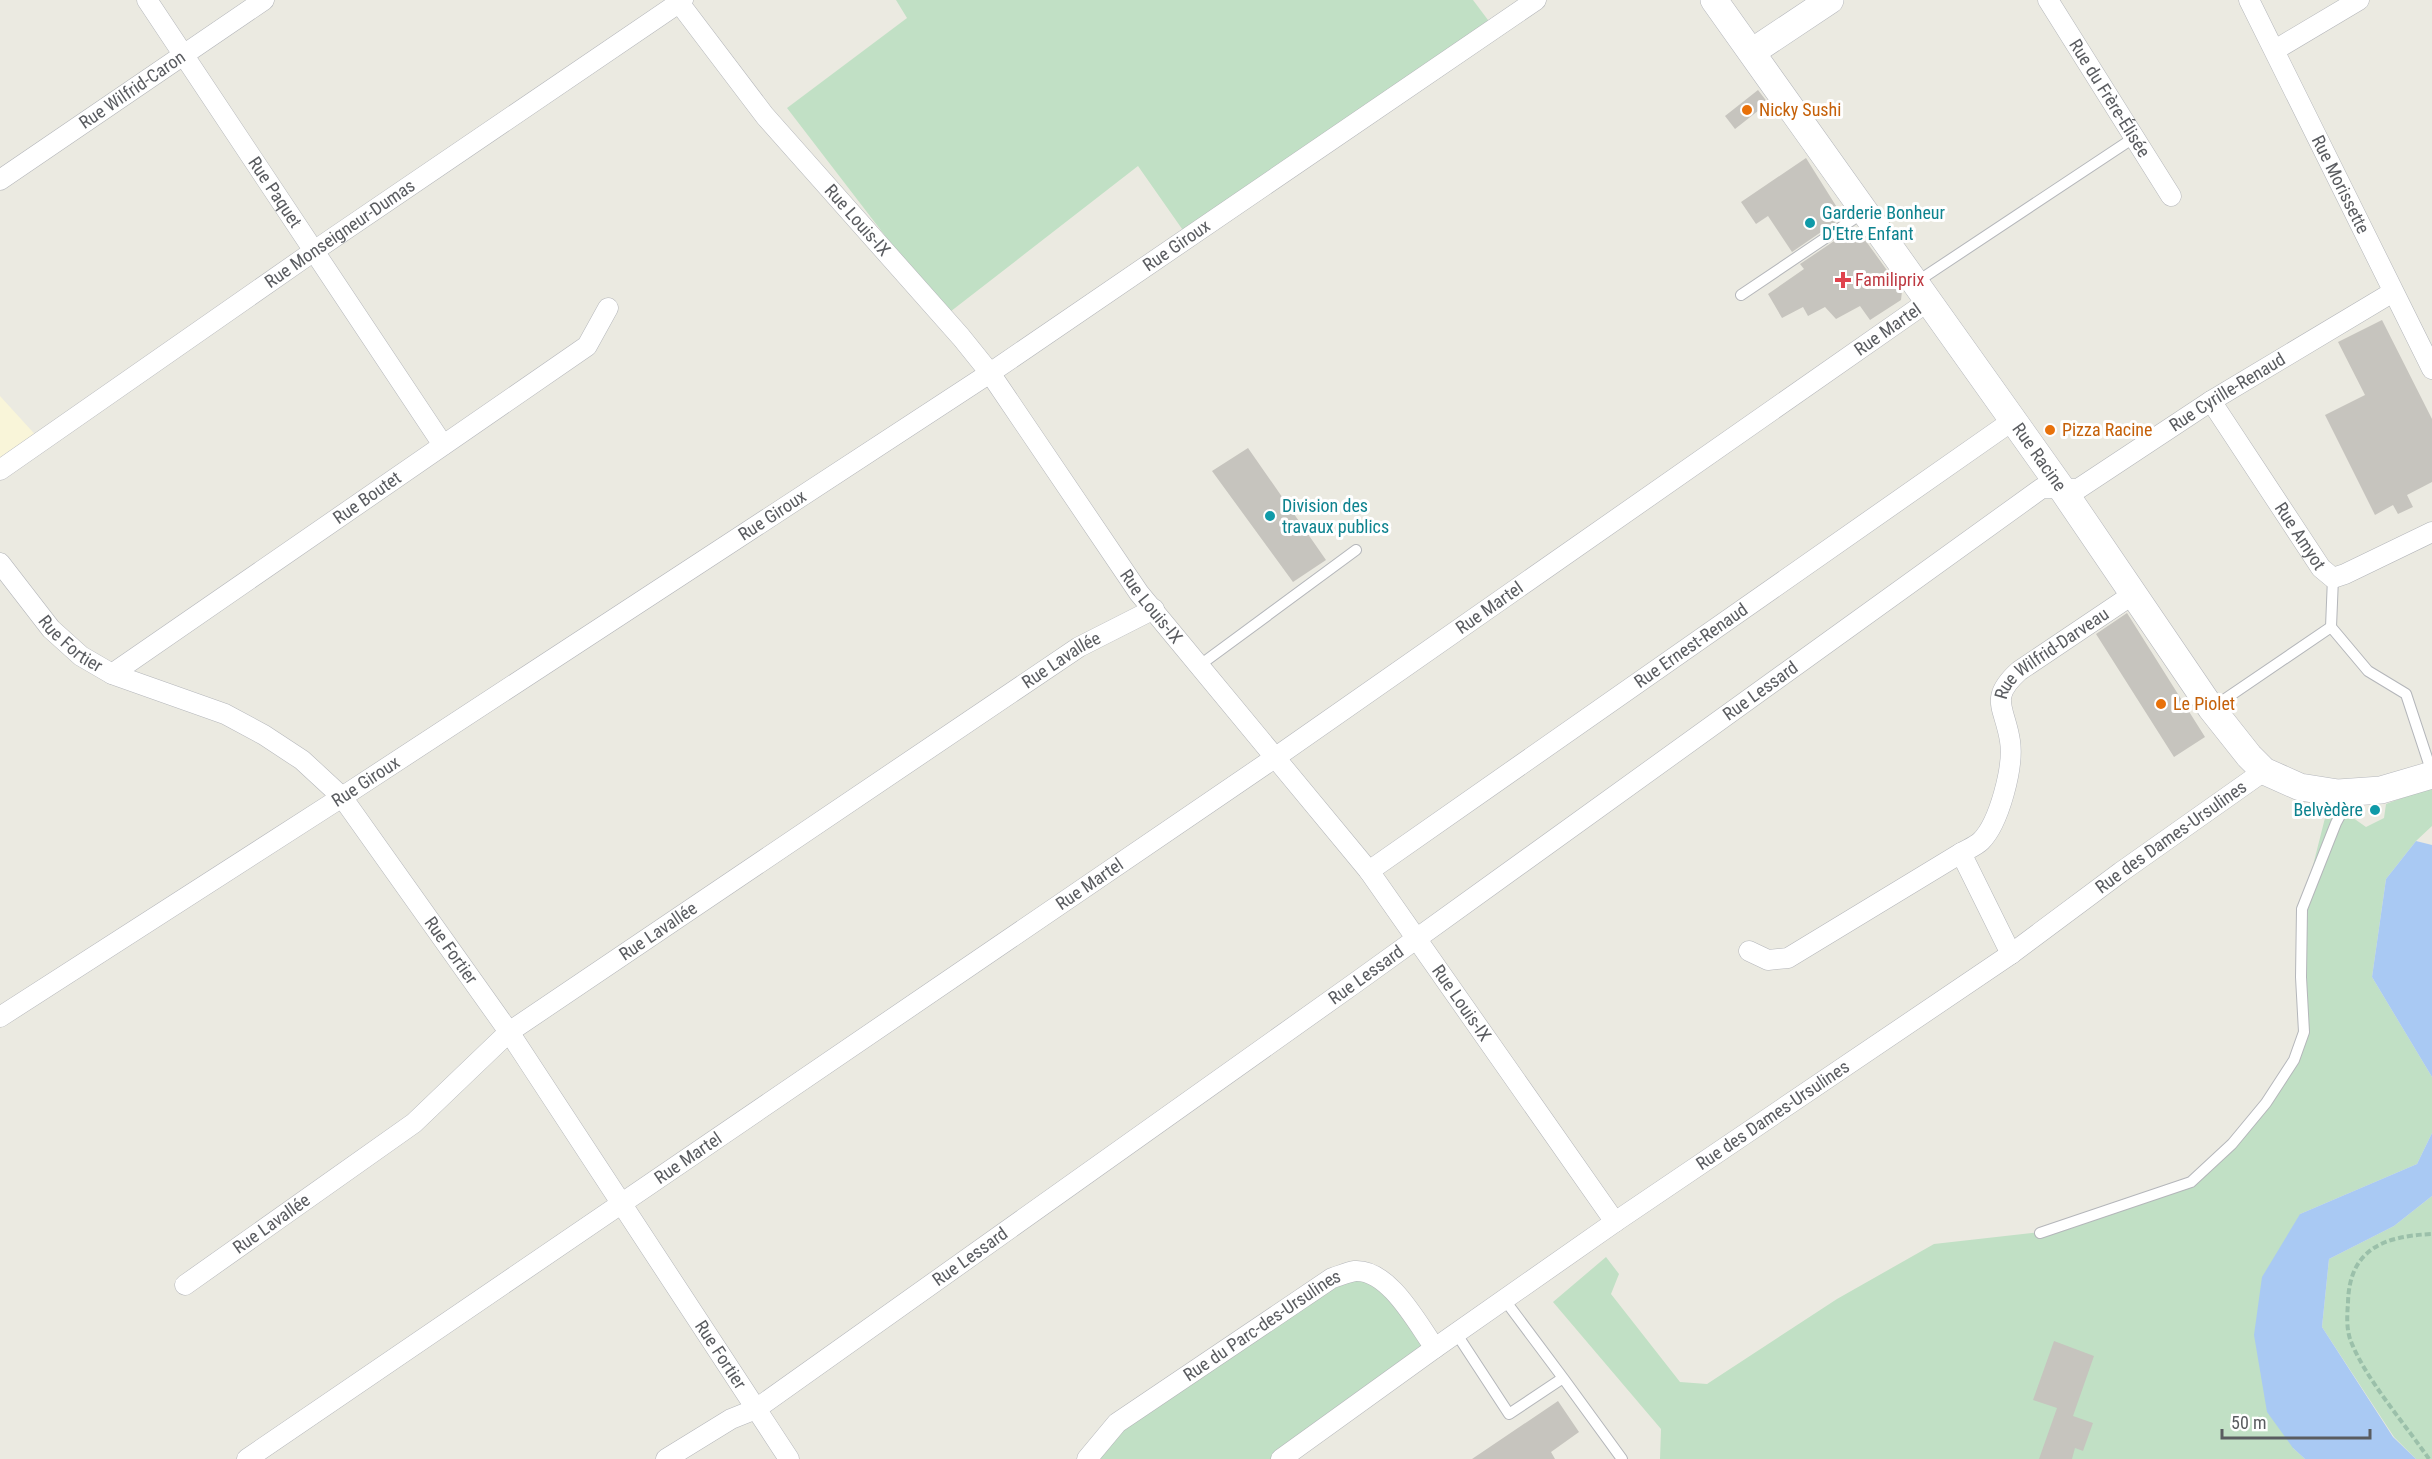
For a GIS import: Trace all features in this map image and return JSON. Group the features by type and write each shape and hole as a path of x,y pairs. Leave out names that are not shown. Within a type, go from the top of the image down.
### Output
{"main road":[{"name":"Rue Racine","path":"1714,0 2062,489 2211,708 2249,756 2264,771 2300,787 2338,793 2381,790 2432,774"},
{"path":"1752,52 1830,0"}],"street":[{"name":"Rue Paquet","path":"147,0 443,445"},
{"name":"Rue Wilfrid-Caron","path":"0,180 264,0"},
{"name":"Rue Giroux","path":"0,1017 342,797 990,373 1536,0"},
{"name":"Rue du Frère-Élisée","path":"2048,0 2171,195"},
{"name":"Rue Morissette","path":"2249,0 2276,50 2432,369"},
{"path":"2276,50 2360,0"},
{"name":"Rue Louis-IX","path":"680,1 765,116 962,337 990,373 1139,592 1369,871 1615,1222"},
{"name":"Rue Monseigneur-Dumas","path":"0,470 314,251 680,1"},
{"name":"Rue Cyrille-Renaud","path":"2062,489 2078,489 2211,402 2393,292"},
{"name":"Rue Martel","path":"247,1459 619,1203 1276,757 1921,293"},
{"name":"Rue Boutet","path":"112,674 587,346 608,308"},
{"name":"Rue Amyot","path":"2211,402 2321,568 2333,578 2432,532"},
{"name":"Rue Ernest-Renaud","path":"1369,871 2012,421"},
{"name":"Rue Lessard","path":"666,1459 731,1419 756,1409 2042,489 2062,489"},
{"name":"Rue Fortier","path":"0,563 51,628 81,656 112,674 225,714 264,735 302,760 342,797 509,1032 789,1459"},
{"name":"Rue Wilfrid-Darveau","path":"1749,951 1768,960 1788,958 1980,842 1992,827 2008,774 2010,743 2000,705 2004,685 2019,671 2132,595"},
{"name":"Rue Lavallée","path":"185,1284 414,1123 509,1032 1079,647 1154,609"},
{"name":"Rue des Dames-Ursulines","path":"1281,1459 1615,1222 2011,954 2121,872 2264,771"},
{"path":"1961,853 2011,954"},
{"name":"Rue du Parc-des-Ursulines","path":"1087,1459 1117,1423 1332,1278 1355,1271 1373,1274 1391,1287 1435,1348"}],"lane":[{"path":"1921,293 2135,137"},
{"path":"1741,295 1864,212"},
{"path":"1200,665 1356,550"},
{"path":"2333,578 2331,627 2368,671 2406,694 2432,774"},
{"path":"2211,708 2331,627"},
{"path":"2040,1233 2192,1182 2232,1144 2266,1103 2294,1060 2304,1032 2301,977 2302,909 2336,823 2352,793"},
{"path":"1504,1299 1622,1459"},
{"path":"1456,1333 1509,1414 1563,1378"}],"path":[{"path":"2429,1459 2351,1343 2347,1323 2348,1287 2357,1262 2375,1247 2394,1238 2432,1234"}],"shaded area":[{"path":"0,396 42,442 0,470"}],"green space":[{"path":"896,0 1473,0 1491,24 1187,236 1138,166 946,315 787,108 907,18"},
{"path":"2432,787 2432,826 2416,841 2386,879 2372,977 2432,1077 2432,1133 2417,1164 2300,1214 2293,1448 2305,1459 1660,1459 1661,1429 1553,1302 1606,1257 1619,1274 1611,1294 1680,1382 1707,1384 1837,1299 1934,1244 2041,1232 2190,1183 2266,1104 2305,1029 2302,909 2325,818 2349,815 2366,827 2384,818 2386,804"},
{"path":"2432,1196 2432,1459 2416,1459 2394,1437 2322,1327 2329,1259 2394,1226"},
{"path":"1373,1274 1435,1348 1281,1459 1087,1459 1097,1445 1312,1291"}],"water":[{"path":"2416,841 2432,845 2432,1077 2372,977 2386,879"},
{"path":"2432,1133 2432,1196 2394,1226 2329,1259 2322,1327 2393,1437 2416,1459 2305,1459 2293,1448 2267,1412 2254,1335 2262,1277 2300,1214 2417,1164"}],"building":[{"name":"Nicky Sushi","path":"1758,90 1768,103 1735,129 1725,116"},
{"path":"1806,158 1843,217 1792,252 1768,216 1756,224 1741,202"},
{"name":"Familiprix","path":"1852,229 1855,234 1858,232 1868,244 1902,291 1901,300 1870,320 1860,306 1836,319 1825,307 1808,316 1803,307 1782,318 1768,294 1804,269 1800,264"},
{"path":"2382,320 2432,419 2432,482 2407,495 2413,507 2398,514 2393,505 2375,515 2325,415 2365,395 2338,342"},
{"name":"Division des travaux publics","path":"1248,448 1326,560 1293,582 1212,471"},
{"path":"2127,613 2205,737 2174,757 2096,634"},
{"path":"2054,1341 2094,1356 2073,1416 2093,1423 2083,1451 2075,1448 2072,1459 2039,1459 2057,1408 2033,1400"},
{"path":"1558,1401 1579,1432 1551,1452 1555,1459 1472,1459"}],"place":[{"name":"Nicky Sushi","path":"1747,110"},
{"name":"Garderie Bonheur D'Etre Enfant","path":"1810,223"},
{"name":"Familiprix","path":"1843,280"},
{"name":"Pizza Racine","path":"2050,430"},
{"name":"Division des travaux publics","path":"1270,516"},
{"name":"Le Piolet","path":"2161,704"},
{"name":"Belvèdère","path":"2375,810"}]}
